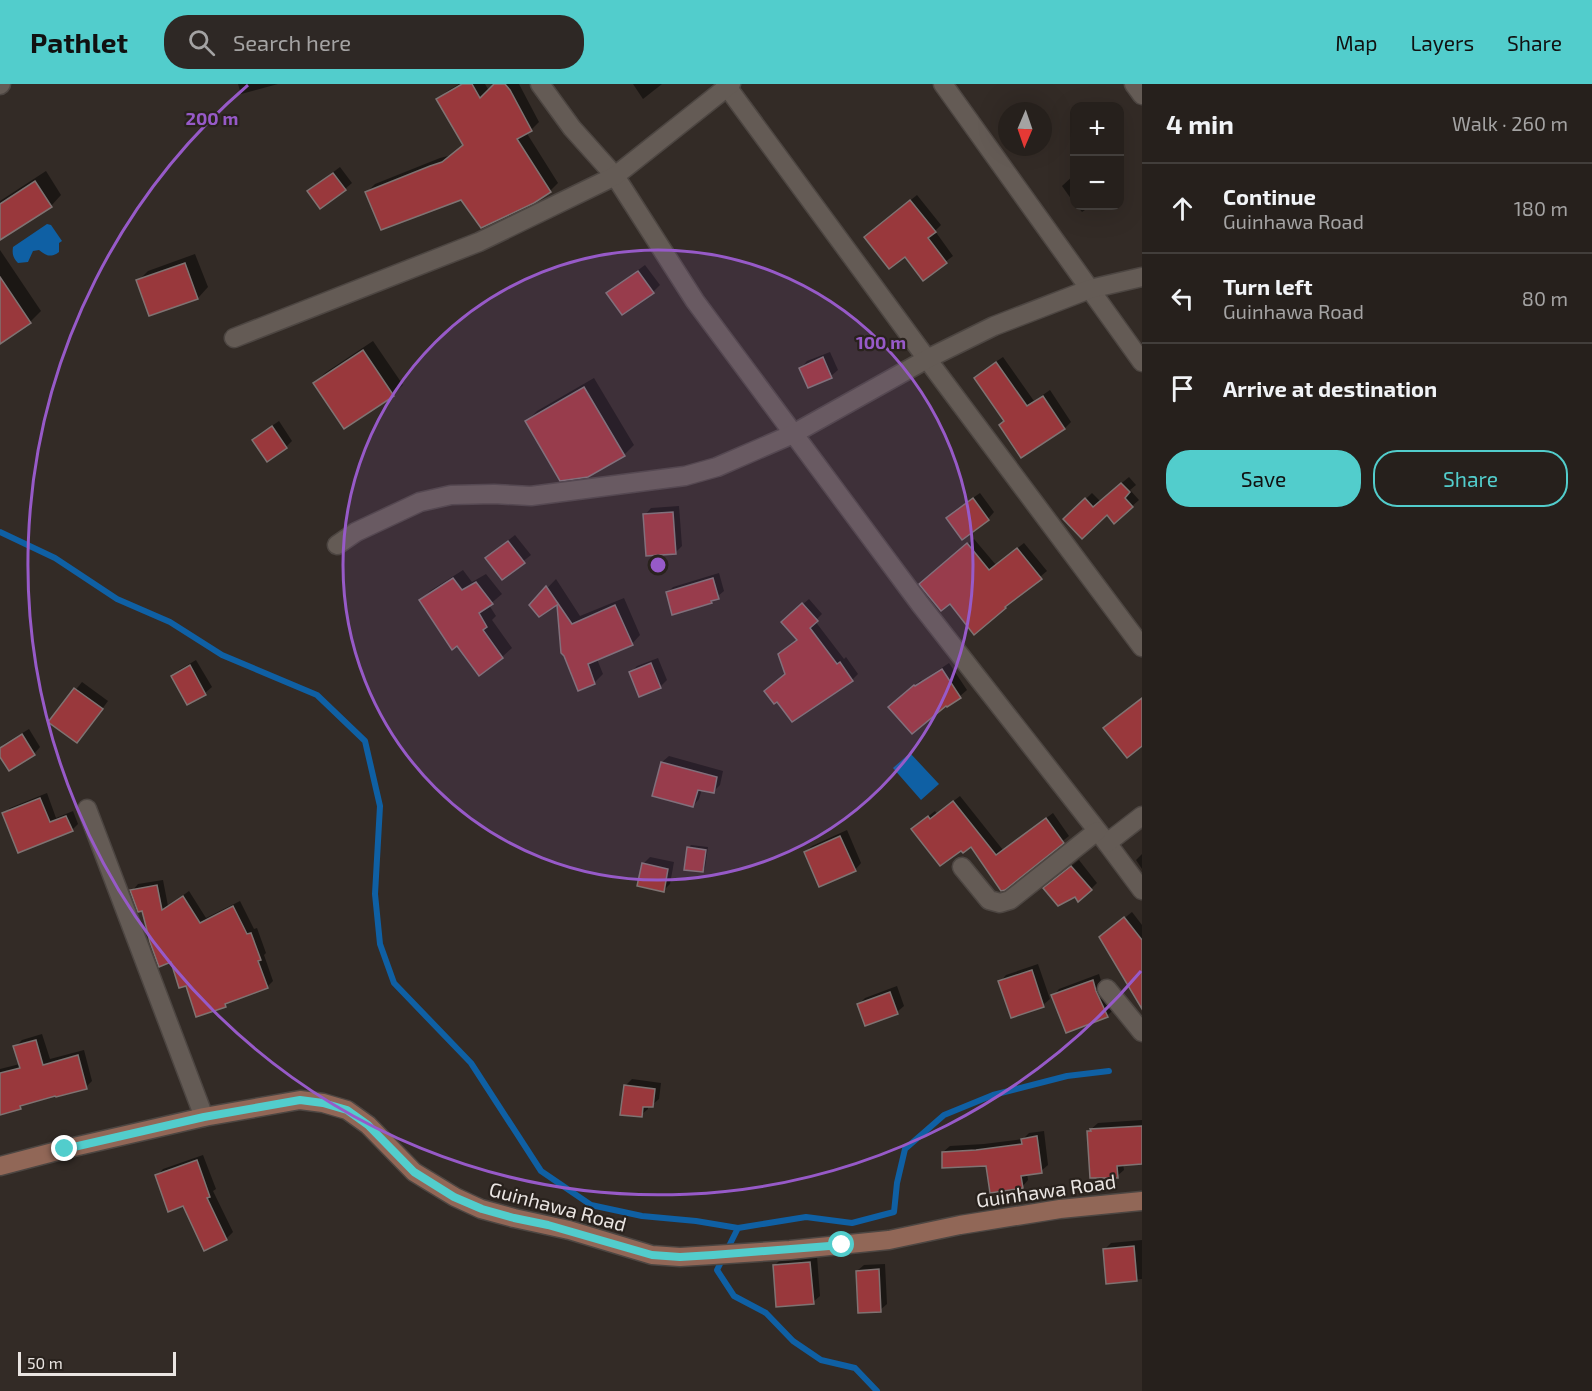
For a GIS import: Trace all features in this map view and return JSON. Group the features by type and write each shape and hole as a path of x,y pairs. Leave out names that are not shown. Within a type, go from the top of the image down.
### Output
{"street":[{"path":"540,84 572,128 615,176 695,301 793,434 920,604 1142,890"},
{"path":"943,84 1142,362"},
{"path":"1134,84 1142,95"},
{"path":"234,339 479,242 615,176 728,85 927,359 1142,647"},
{"path":"337,544 356,532 420,502 451,495 531,496 685,476 717,467 793,434 927,359 994,326 1090,290 1142,277"},
{"path":"87,809 204,1117"},
{"path":"962,867 989,900 1000,903 1010,900 1102,837 1142,816"},
{"path":"1107,989 1142,1032"},
{"name":"Guinhawa Road","path":"0,1166 204,1117 300,1100 323,1103 347,1110 368,1125 414,1172 454,1197 482,1209 569,1230 652,1255 680,1257 713,1255 889,1240 960,1225 1060,1209 1107,1203 1142,1202"}],"water":[{"path":"47,224 51,225 62,241 59,243 59,252 49,256 39,250 33,251 28,262 18,263 13,256 13,247"},
{"path":"910,753 939,784 921,800 893,768"}],"building":[{"path":"462,84 472,84 480,98 494,84 505,84 510,90 532,131 517,139 551,192 534,203 481,228 461,200 381,230 365,192 442,162 463,145 436,99"},
{"path":"333,173 346,190 320,209 307,191"},
{"path":"35,181 52,207 0,240 0,204"},
{"path":"910,200 936,232 928,238 947,263 923,281 905,257 889,269 864,237"},
{"path":"185,263 198,299 149,316 136,280"},
{"path":"638,271 654,293 622,315 606,293"},
{"path":"0,277 31,323 0,344"},
{"path":"363,350 394,396 344,429 313,383"},
{"path":"823,357 832,378 808,388 799,368"},
{"path":"996,362 1027,406 1043,396 1065,429 1021,458 999,425 1004,421 974,378"},
{"path":"584,387 625,456 588,477 560,481 525,421"},
{"path":"272,426 287,448 267,462 252,440"},
{"path":"1121,483 1130,492 1125,498 1133,507 1114,524 1107,515 1082,539 1063,519 1085,498 1093,507"},
{"path":"973,498 989,520 962,540 946,518"},
{"path":"673,512 676,554 646,556 643,514"},
{"path":"508,541 525,563 502,580 485,558"},
{"path":"967,543 989,570 1017,548 1042,579 1005,607 974,635 950,604 941,611 919,584"},
{"path":"453,578 462,590 476,582 493,604 479,613 487,627 483,630 503,658 479,676 457,646 452,650 419,600"},
{"path":"713,578 719,599 672,615 666,592"},
{"path":"546,586 572,624 615,605 633,645 588,664 595,684 578,691 561,653 557,605 539,617 529,605"},
{"path":"802,603 818,621 810,628 837,664 840,662 853,681 792,722 777,702 774,704 764,691 785,674 778,654 797,640 781,622"},
{"path":"651,663 661,688 639,697 629,672"},
{"path":"190,665 206,695 187,705 171,676"},
{"path":"942,669 961,698 946,706 912,734 888,707 914,685"},
{"path":"74,688 103,709 77,743 48,722"},
{"path":"1142,698 1142,746 1127,758 1103,728"},
{"path":"22,734 35,755 9,771 0,757 0,748"},
{"path":"661,762 717,777 714,793 698,790 693,807 652,796"},
{"path":"40,798 50,822 66,816 73,831 18,853 2,813"},
{"path":"953,801 996,855 1046,818 1064,843 1001,891 971,847 963,853 961,851 940,866 911,829 928,816 930,819"},
{"path":"840,836 856,871 819,887 804,852"},
{"path":"687,847 706,850 703,872 684,870"},
{"path":"642,863 668,869 664,892 637,886"},
{"path":"1071,866 1092,890 1078,902 1075,897 1058,906 1043,888"},
{"path":"157,885 162,910 183,896 200,923 233,906 247,934 251,933 268,988 225,1004 226,1007 196,1017 186,986 179,988 171,962 159,967 142,911 138,912 130,890"},
{"path":"1124,917 1142,940 1142,1009 1099,937"},
{"path":"1032,970 1044,1007 1011,1018 998,981"},
{"path":"1093,980 1108,1017 1066,1033 1051,995"},
{"path":"890,992 898,1014 865,1026 857,1004"},
{"path":"36,1040 43,1065 78,1055 87,1089 20,1106 21,1109 0,1115 0,1073 20,1068 13,1046"},
{"path":"624,1085 655,1089 653,1107 643,1107 642,1117 620,1115"},
{"path":"1142,1126 1142,1164 1117,1166 1118,1178 1090,1178 1087,1131"},
{"path":"1037,1136 1042,1173 1021,1176 1023,1188 990,1193 986,1166 942,1168 942,1152 1022,1144 1021,1139"},
{"path":"197,1160 210,1197 207,1198 227,1240 204,1251 183,1206 168,1212 155,1175"},
{"path":"1134,1246 1137,1281 1106,1284 1103,1249"},
{"path":"810,1262 814,1304 776,1307 773,1265"},
{"path":"879,1269 881,1312 858,1313 856,1271"}],"waterway":[{"path":"0,532 55,558 117,599 170,622 222,655 317,695 365,741 380,806 375,894 380,944 394,983 471,1063 541,1171 591,1205 642,1216 738,1228"},
{"path":"877,1391 855,1368 821,1360 793,1341 766,1313 734,1296 717,1270 738,1228 806,1217 852,1223 894,1212 897,1183 905,1149 944,1115 993,1095 1067,1076 1109,1071"}],"route":[{"path":"65,1149 204,1117 300,1100 323,1103 347,1110 368,1125 414,1172 454,1197 482,1209 652,1255 680,1257 842,1245"}]}
